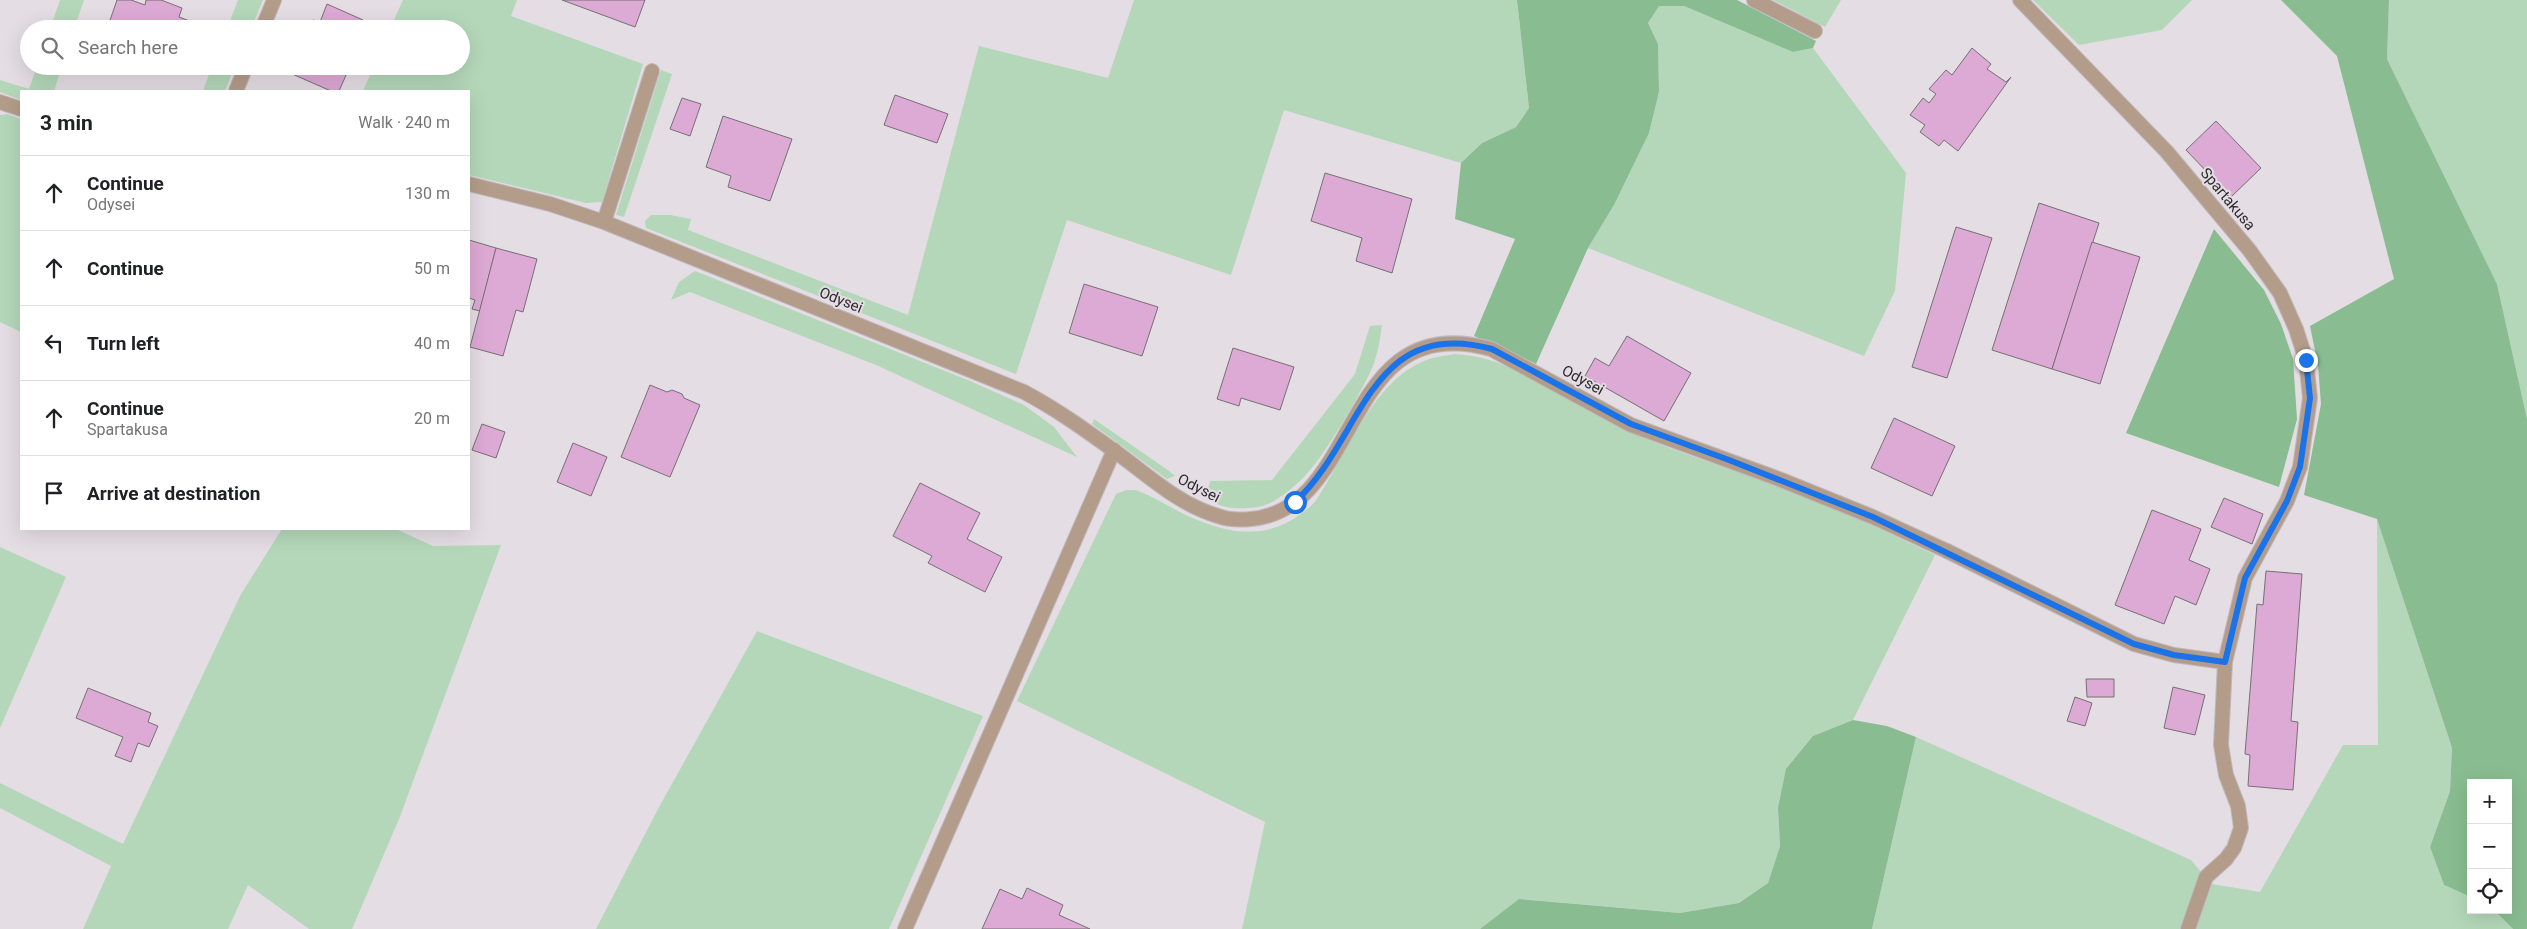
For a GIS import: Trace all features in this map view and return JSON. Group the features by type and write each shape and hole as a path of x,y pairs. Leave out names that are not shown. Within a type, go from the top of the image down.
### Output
{"street":[{"path":"266,20 274,0"},
{"path":"1754,0 1815,32"},
{"name":"Spartakusa","path":"2020,0 2167,152 2250,251 2280,293 2296,329 2306,360 2310,398 2300,467 2287,501 2245,578 2225,662 2221,745 2226,775 2238,806 2241,828 2234,848 2226,859 2206,877 2188,929"},
{"path":"604,222 652,71"},
{"path":"236,90 242,75"},
{"path":"0,102 20,109"},
{"name":"Odysei","path":"470,184 550,204 604,222 1024,392 1055,409 1114,450 1150,479 1197,509 1226,518 1261,518 1279,513 1310,488 1328,463 1372,389 1399,361 1434,344 1452,342 1472,344 1492,349 1631,424 1805,489 1873,517 2134,644 2174,655 2225,662"},
{"path":"905,929 1114,450"}],"green space":[{"path":"60,0 84,0 77,20 53,20"},
{"path":"238,0 263,0 255,20 230,20"},
{"path":"403,0 517,0 511,16 643,64 602,202 586,203 470,175 470,90 363,90 370,75 470,75 470,20 394,20"},
{"path":"1134,0 1517,0 1529,108 1516,127 1482,143 1461,163 1284,110 1231,275 1067,220 1016,374 646,228 645,221 651,215 670,215 691,219 688,230 908,315 979,46 1108,78"},
{"path":"1517,0 1737,0 1816,41 1813,48 1793,52 1684,6 1659,6 1648,23 1658,44 1659,92 1649,133 1614,205 1588,248 1536,364 1474,336 1515,239 1455,219 1461,163 1482,143 1516,127 1529,108"},
{"path":"1773,0 1841,0 1825,27"},
{"path":"2033,0 2192,0 2162,30 2079,45"},
{"path":"2281,0 2389,0 2387,59 2497,284 2527,419 2527,929 2513,929 2498,914 2512,914 2512,779 2467,779 2467,895 2444,885 2430,847 2450,791 2452,748 2377,519 2304,495 2321,404 2318,365 2310,326 2394,279 2337,56"},
{"path":"2389,0 2527,0 2527,419 2497,284 2387,59"},
{"path":"1659,5 1684,6 1793,52 1813,48 1906,173 1895,291 1864,356 1588,248 1614,205 1649,133 1659,92 1658,44 1648,23"},
{"path":"661,70 672,74 624,217 616,215"},
{"path":"34,75 59,75 54,90 20,90 20,100 0,92 0,80 29,89"},
{"path":"209,75 231,75 225,90 203,90"},
{"path":"7,114 20,119 20,332 0,322 0,115"},
{"path":"2214,229 2264,290 2281,324 2293,359 2297,419 2279,487 2126,433"},
{"path":"695,271 970,381 1024,405 1054,427 1077,457 876,365 690,292 671,300 679,282"},
{"path":"1382,325 1379,346 1368,378 1341,426 1302,479 1280,497 1259,507 1232,508 1223,506 1210,499 1208,491 1210,481 1272,480 1355,374 1370,326"},
{"path":"1454,354 1477,357 1499,363 1544,384 1608,421 1647,439 1816,500 1935,555 1853,720 1813,736 1778,808 1780,846 1768,883 1739,903 1680,913 1520,899 1480,929 1242,929 1265,822 1017,701 1116,494 1126,490 1136,490 1188,516 1223,528 1239,531 1255,532 1285,523 1315,502 1361,423 1389,386 1406,371 1424,361"},
{"path":"1094,419 1175,476 1167,479 1092,424"},
{"path":"2377,519 2452,748 2450,791 2430,847 2444,885 2467,895 2467,914 2498,914 2513,929 2196,929 2212,884 2260,892 2343,745 2378,745"},
{"path":"281,530 398,530 433,546 501,545 399,819 352,929 309,929 248,885 228,929 83,929 111,866 0,808 0,783 123,844 241,594"},
{"path":"0,547 66,577 0,728"},
{"path":"757,631 983,716 889,929 596,929 658,809"},
{"path":"1853,720 1887,726 1916,737 1872,929 1480,929 1519,899 1680,913 1739,903 1768,883 1780,846 1778,808 1786,769 1813,736"},
{"path":"1916,737 2191,860 2201,872 2180,929 1872,929"}],"building":[{"path":"117,0 131,0 145,5 146,0 161,0 182,8 179,17 187,20 110,20"},
{"path":"562,0 645,0 635,27"},
{"path":"327,4 363,20 321,20"},
{"path":"1972,48 1991,64 1987,69 2006,82 2011,77 1958,151 1944,140 1939,146 1920,132 1925,125 1910,115 1923,98 1929,103 1936,94 1929,89 1946,70 1952,75"},
{"path":"295,75 346,75 339,90 329,90"},
{"path":"895,95 948,114 937,143 884,125"},
{"path":"682,98 701,104 690,136 670,129"},
{"path":"723,116 792,139 770,201 728,187 731,176 706,167"},
{"path":"2216,121 2261,168 2231,197 2186,150"},
{"path":"1325,173 1412,199 1392,273 1356,261 1362,238 1311,221"},
{"path":"2039,203 2099,223 2052,369 1992,350"},
{"path":"1956,227 1992,238 1947,378 1912,367"},
{"path":"470,240 496,248 480,311 472,309 475,300 470,298"},
{"path":"2092,242 2140,257 2100,384 2052,369"},
{"path":"496,248 537,259 523,312 516,310 503,356 470,347"},
{"path":"1084,284 1158,307 1142,356 1069,333"},
{"path":"1627,336 1691,373 1664,421 1585,376 1595,358 1609,366"},
{"path":"1233,348 1294,367 1280,410 1241,398 1239,406 1217,399"},
{"path":"650,385 667,392 672,390 682,394 684,398 700,405 670,477 621,457"},
{"path":"1894,418 1955,446 1932,496 1871,468"},
{"path":"482,424 505,432 496,458 472,450"},
{"path":"573,443 607,457 591,496 557,482"},
{"path":"920,483 980,513 967,539 1002,557 985,592 928,563 932,556 893,536"},
{"path":"2224,498 2263,514 2252,544 2211,527"},
{"path":"2152,510 2201,529 2189,560 2210,569 2196,605 2175,596 2164,624 2115,605"},
{"path":"2266,571 2302,574 2291,721 2298,722 2293,790 2248,786 2250,755 2245,754 2257,604 2263,605"},
{"path":"2086,679 2114,679 2114,697 2087,697"},
{"path":"2173,687 2205,695 2195,735 2164,728"},
{"path":"88,688 151,713 148,722 158,726 149,747 138,743 131,762 115,756 123,737 76,718"},
{"path":"2075,697 2092,703 2085,726 2067,721"},
{"path":"1027,888 1063,905 1059,915 1090,929 982,929 1000,889 1022,899"}],"route":[{"path":"1295,502 1310,488 1328,463 1372,389 1399,361 1414,352 1434,344 1452,342 1472,344 1492,349 1631,424 1674,442 1779,479 1873,517 2096,623 2134,644 2174,655 2225,662 2245,578 2287,501 2300,467 2310,398 2306,360"}]}
